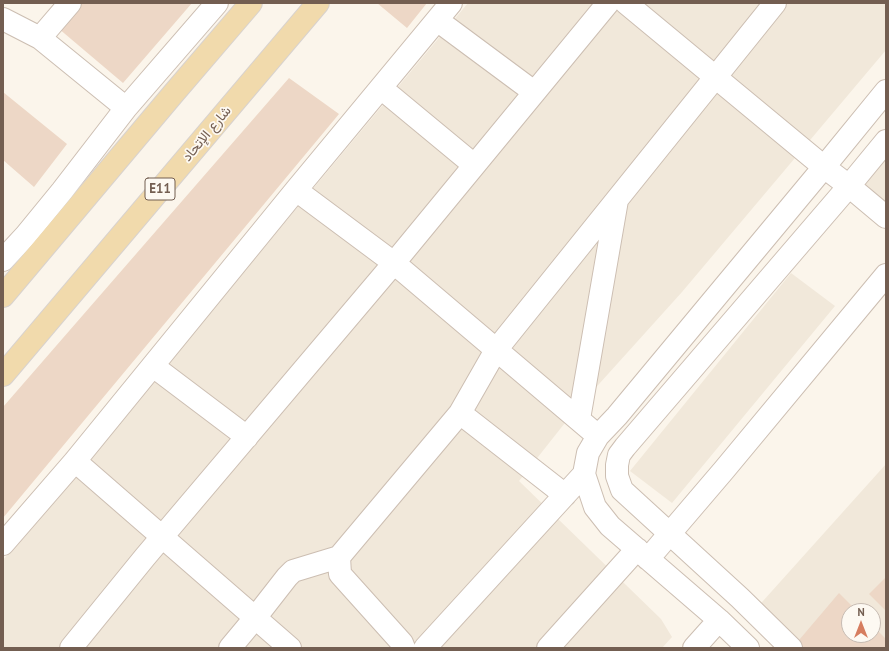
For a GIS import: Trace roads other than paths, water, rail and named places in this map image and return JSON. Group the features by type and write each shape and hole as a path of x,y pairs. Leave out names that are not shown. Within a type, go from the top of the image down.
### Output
{"main road":[{"path":"3,296 251,3"},
{"name":"شارع الإتحاد","path":"3,375 317,4"}],"street":[{"path":"40,38 70,3"},
{"path":"3,260 58,197 126,108 216,3"},
{"path":"3,544 75,461 451,3"},
{"path":"71,648 162,537 394,262 608,3"},
{"path":"626,3 886,217"},
{"path":"230,648 293,571 339,557 460,413 496,350 775,3"},
{"path":"3,19 40,38 126,108"},
{"path":"437,20 534,92"},
{"path":"381,88 474,165"},
{"path":"748,648 719,620 610,526 595,507 584,474 588,453 598,436 617,416 886,91"},
{"path":"791,648 740,598 622,490 617,476 617,465 619,455 886,141"},
{"path":"296,190 394,262 598,436"},
{"path":"579,419 618,199"},
{"path":"548,648 643,554 670,534 886,275"},
{"path":"153,366 247,437"},
{"path":"460,413 565,495"},
{"path":"75,461 290,648"},
{"path":"425,648 584,474"},
{"path":"339,557 340,574 402,643 404,648"},
{"path":"694,648 719,620"}]}
